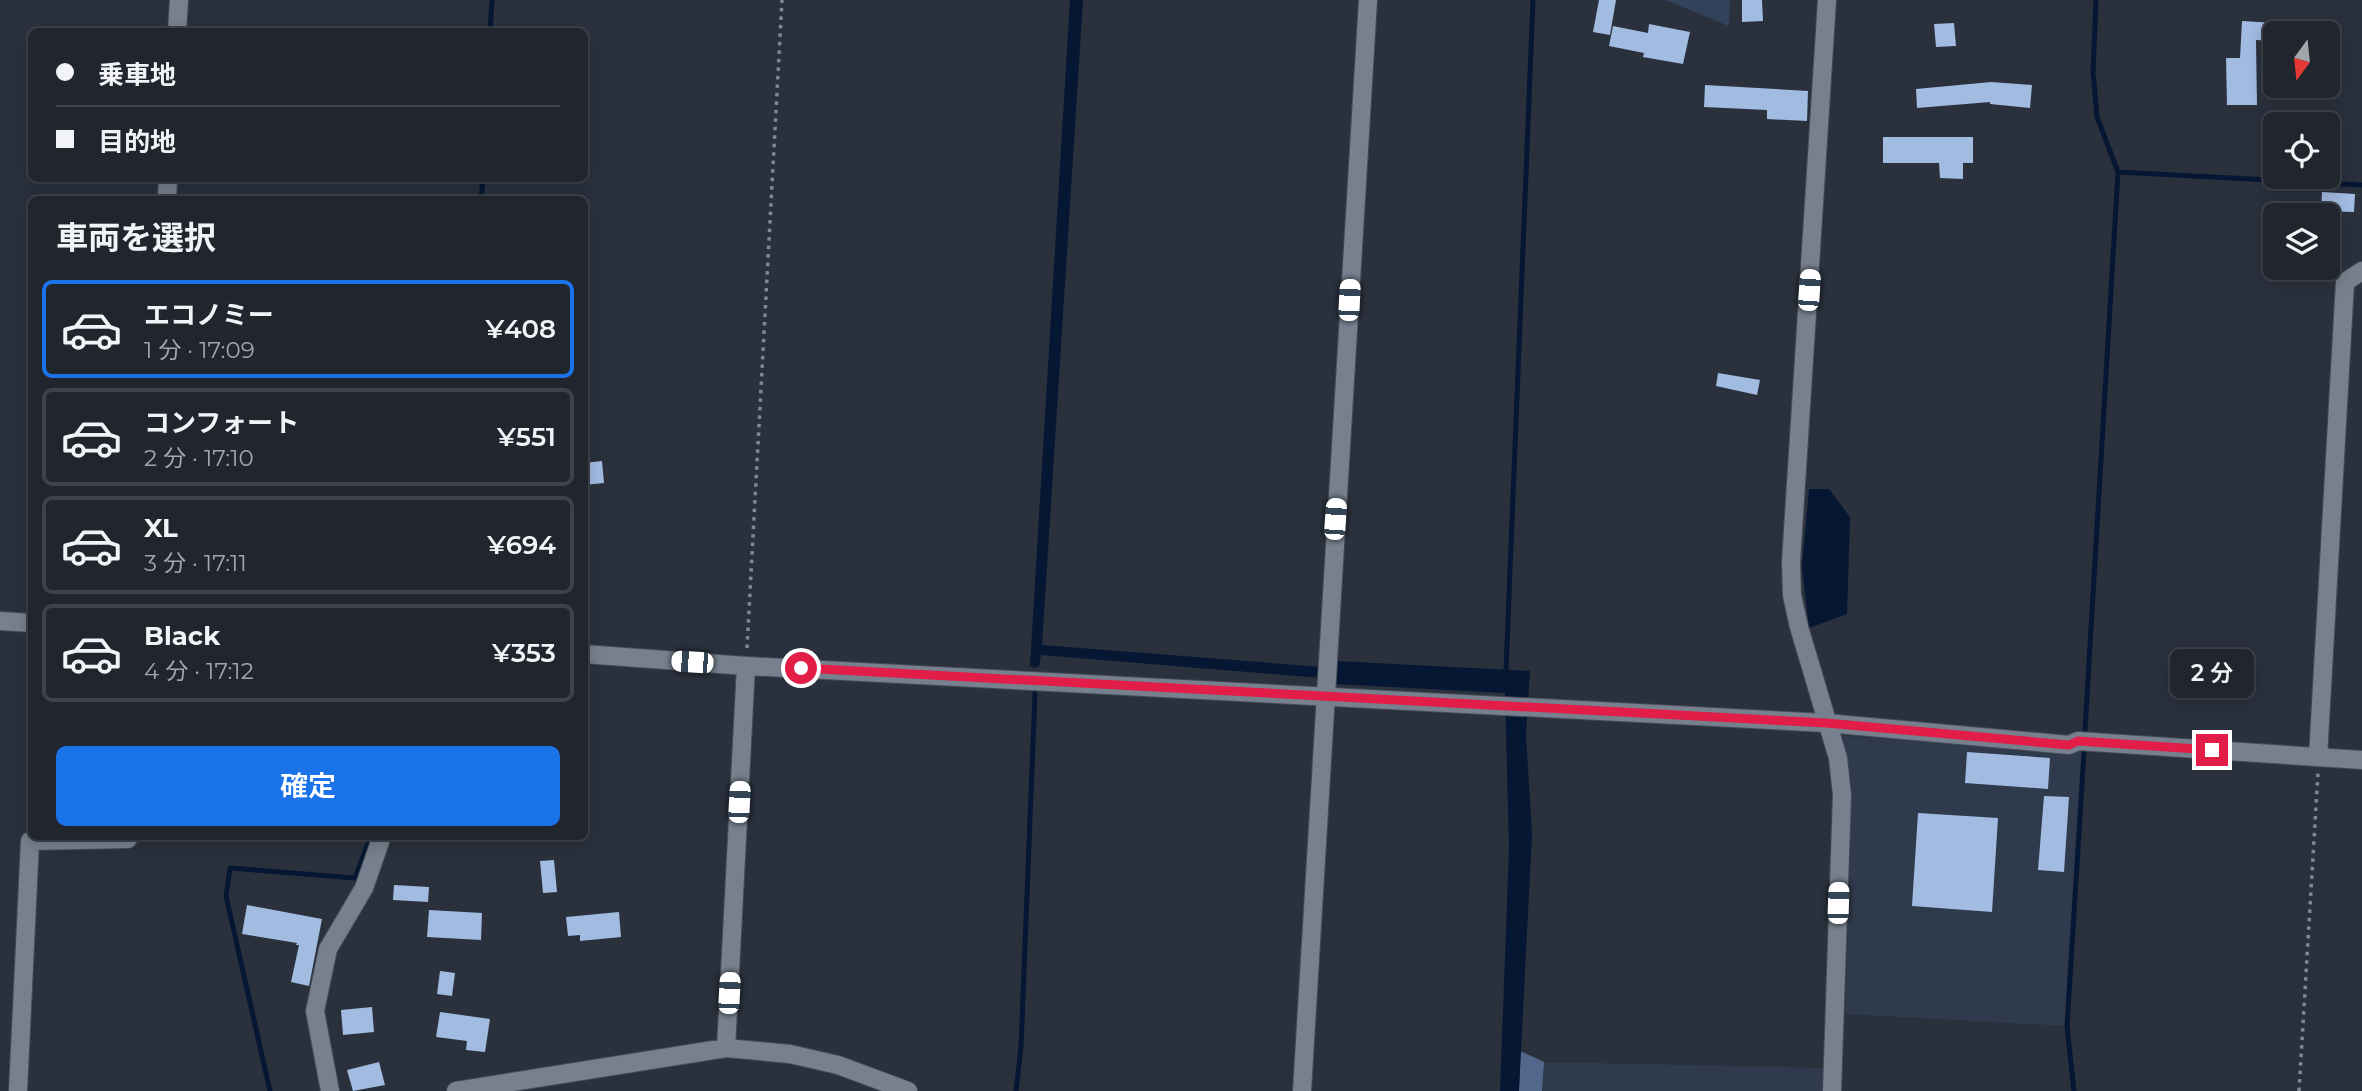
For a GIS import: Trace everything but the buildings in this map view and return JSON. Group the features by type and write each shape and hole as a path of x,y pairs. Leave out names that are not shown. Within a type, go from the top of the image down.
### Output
{"street":[{"path":"177,28 179,0"},
{"path":"1302,1091 1368,0"},
{"path":"1827,0 1791,562 1792,595 1838,758 1842,795 1832,1091"},
{"path":"2318,757 2345,282 2362,271"},
{"path":"0,621 28,623"},
{"path":"588,654 746,666 1826,723 2069,745 2078,741 2362,760"},
{"path":"726,1048 746,666"},
{"path":"18,1091 30,841 79,840"},
{"path":"330,1091 315,1012 328,949 364,888 381,840"},
{"path":"456,1091 726,1048 790,1054 838,1065 883,1086 908,1091"}],"path":[{"path":"746,666 782,0"},
{"path":"2299,1091 2318,757"}],"shaded area":[{"path":"1070,0 1083,0 1042,645 1335,668 1336,661 1530,671 1526,735 1532,834 1519,1091 1500,1091 1509,848 1505,693 1335,684 1334,679 1041,655 1039,666 1030,666"},
{"path":"1665,0 1730,0 1729,26"},
{"path":"1809,489 1829,489 1850,517 1847,614 1809,628 1802,567"},
{"path":"1843,736 2084,752 2067,1026 1845,1014 1852,786"},
{"path":"1520,1051 1544,1062 1542,1091 1519,1091"},
{"path":"1544,1062 1826,1068 1825,1091 1542,1091"}],"waterway":[{"path":"490,28 492,0"},
{"path":"1506,670 1533,0"},
{"path":"2085,730 2118,172 2097,117 2093,72 2096,0"},
{"path":"2118,172 2362,185"},
{"path":"481,196 483,182"},
{"path":"1016,1091 1021,1047 1035,693"},
{"path":"2074,1091 2067,1026 2084,752"},
{"path":"270,1091 226,896 230,868 355,878 369,840"}],"route":[{"path":"801,668 1826,723 2069,745 2078,741 2212,750"}]}
